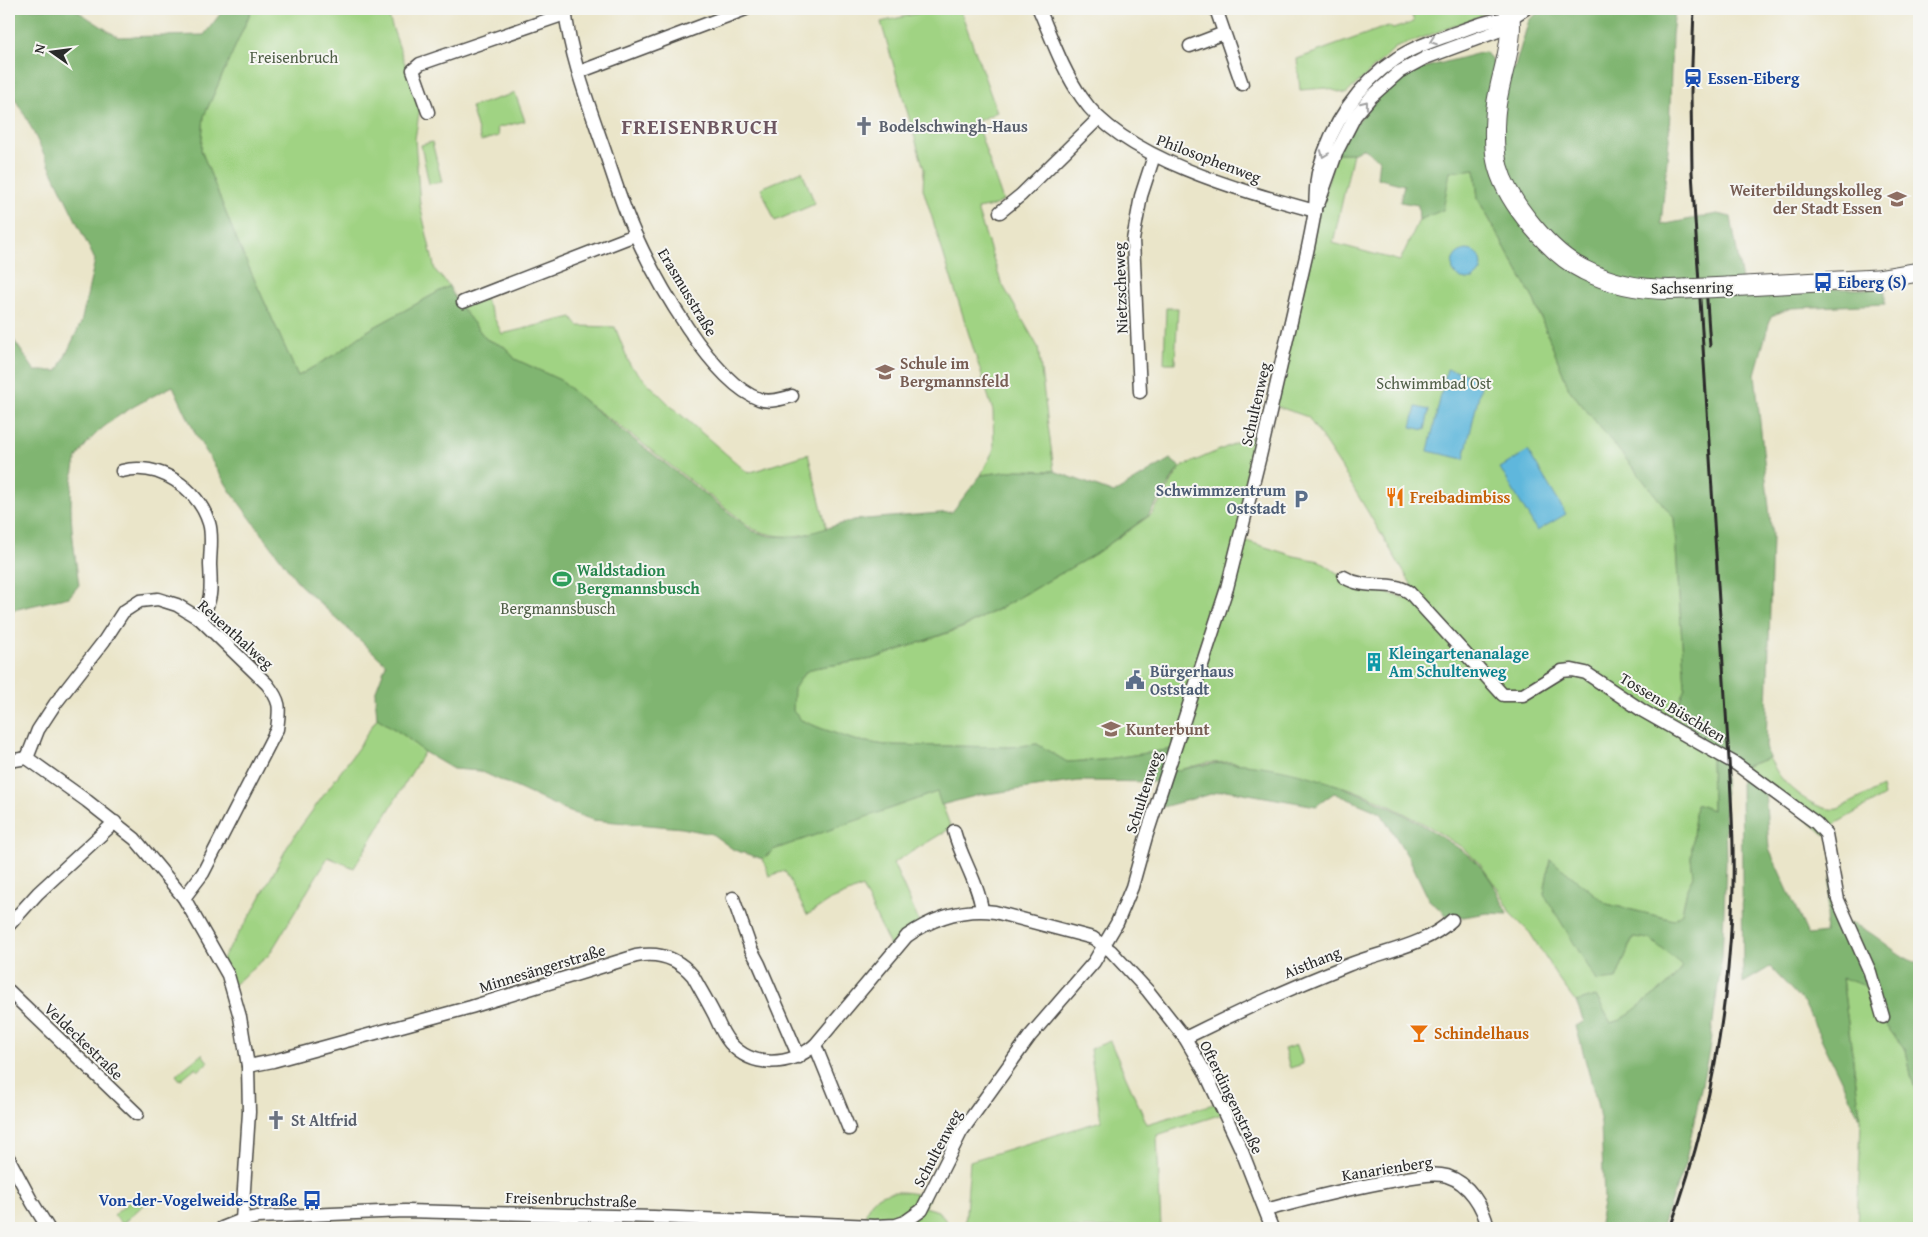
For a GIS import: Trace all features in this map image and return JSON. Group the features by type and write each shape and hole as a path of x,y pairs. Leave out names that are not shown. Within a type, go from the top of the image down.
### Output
{"street":[{"path":"579,72 746,9"},
{"name":"Philosophenweg","path":"1039,9 1064,66 1082,98 1099,118 1154,156 1241,189 1315,211"},
{"path":"1216,9 1242,84"},
{"name":"Erasmusstraße","path":"428,112 413,70 420,64 565,11 579,72 635,235 691,334 720,370 745,392 761,400 777,400 792,396"},
{"name":"Schultenweg","path":"918,1213 929,1198 943,1164 960,1132 1030,1036 1082,977 1105,945 1117,923 1132,887 1146,838 1229,582 1286,346 1315,211 1336,151 1355,116 1371,96 1400,72 1425,58 1498,31 1515,12"},
{"name":"Sachsenring","path":"1515,12 1495,118 1495,147 1498,166 1505,184 1532,225 1555,250 1583,270 1625,285 1656,290 1877,280 1919,272"},
{"path":"1190,46 1224,33"},
{"path":"1000,212 1021,195 1099,118"},
{"name":"Nietzscheweg","path":"1140,392 1133,240 1141,196 1154,156"},
{"path":"462,302 635,235"},
{"path":"122,471 135,468 172,478 191,491 202,505 210,524 211,592 208,608 200,619"},
{"name":"Tossens Büschken","path":"1344,577 1364,586 1397,587 1409,592 1503,696 1523,695 1562,671 1572,670 1586,673 1643,711 1736,764 1816,823 1826,834 1838,900 1870,972 1883,1017"},
{"name":"Reuenthalweg","path":"27,758 38,730 55,704 104,641 123,612 140,601 158,599 177,605 200,619 267,684 274,694 280,709 277,729 203,873 184,898"},
{"path":"9,761 27,758 115,822 135,839 184,898 230,978 240,1017 248,1066 249,1112 242,1220"},
{"path":"9,926 38,893 115,822"},
{"path":"954,831 957,843 977,888 982,910"},
{"path":"733,898 751,949 799,1057"},
{"name":"Minnesängerstraße","path":"248,1066 273,1062 457,1012 636,956 652,954 671,959 687,969 693,976 725,1036 738,1050 746,1056 768,1062 790,1060 799,1057 816,1045 907,936 921,926 940,918 982,910 1083,935 1105,945"},
{"name":"Aisthang","path":"1186,1038 1290,988 1362,959 1431,936 1452,920"},
{"name":"Ofterdingenstraße","path":"1105,945 1148,991 1186,1038 1222,1107 1272,1228"},
{"name":"Veldeckestraße","path":"9,991 137,1114"},
{"path":"816,1045 849,1129"},
{"path":"9,1158 48,1228"},
{"name":"Kanarienberg","path":"1266,1210 1375,1184 1437,1174 1466,1185 1474,1196 1488,1228"},
{"name":"Freisenbruchstraße","path":"222,1228 242,1220 284,1215 405,1211 637,1223 875,1226 896,1225 905,1222 918,1213"}],"green space":[{"name":"Bergmannsbusch","path":"9,9 74,9 118,37 204,35 224,9 252,9 204,116 201,150 237,241 298,376 339,352 369,330 449,286 457,302 486,339 505,347 515,359 560,380 589,405 753,531 770,536 797,537 854,520 952,512 981,475 1018,470 1054,471 1114,493 1170,459 1180,467 1148,516 1095,554 963,627 873,659 814,668 804,673 794,689 793,711 801,720 820,728 854,740 885,745 1011,747 1037,744 1067,762 1101,760 1173,749 1167,773 1222,763 1257,765 1285,770 1369,797 1420,823 1462,850 1484,870 1507,914 1488,913 1451,919 1429,900 1410,860 1381,813 1334,793 1316,806 1226,790 1155,809 1164,782 1079,781 979,795 941,805 937,792 773,850 763,859 734,850 712,834 682,828 593,820 570,812 480,771 453,769 424,752 405,736 377,718 375,693 386,664 300,585 231,492 197,437 173,386 108,423 78,456 72,485 71,514 79,585 69,597 9,611 9,333 35,371 58,371 81,323 95,260 27,119 9,89"},
{"name":"Freisenbruch","path":"252,9 386,9 420,107 415,139 420,205 435,270 449,286 369,330 339,352 298,376 237,241 201,150 204,116"},
{"path":"936,9 960,9 997,112 976,122 1003,201 993,206 977,209 1001,282 1038,347 1054,471 1018,470 981,475 994,449 993,411 923,189 924,169 881,22"},
{"path":"1410,9 1489,9 1478,17 1395,48 1346,94 1326,88 1300,90 1297,59 1388,26 1393,29 1414,22"},
{"path":"1543,9 1675,9 1672,35 1669,139 1661,225 1717,214 1731,217 1744,292 1780,289 1885,289 1885,304 1791,308 1771,316 1755,374 1772,536 1766,747 1769,758 1743,767 1702,742 1677,708 1685,687 1674,518 1569,389 1534,300 1478,199 1475,169 1450,172 1443,210 1419,220 1418,205 1400,202 1404,185 1377,178 1379,159 1362,148 1353,153 1336,153 1344,138 1396,75 1484,52 1492,59 1494,67 1514,70 1529,20"},
{"path":"515,93 525,121 497,128 499,136 481,141 471,107"},
{"path":"432,142 442,182 429,184 421,145"},
{"name":"Schwimmbad Ost","path":"1336,153 1353,153 1333,243 1400,261 1419,220 1443,209 1449,172 1475,169 1478,199 1534,300 1569,389 1674,518 1685,687 1677,708 1711,754 1712,810 1696,804 1691,858 1693,876 1687,889 1682,913 1674,920 1607,904 1550,860 1544,894 1616,979 1633,937 1650,938 1683,966 1671,982 1621,1020 1611,1023 1596,996 1576,1002 1558,978 1530,933 1510,913 1502,895 1480,864 1463,848 1430,827 1381,801 1351,789 1286,771 1230,762 1207,763 1167,773 1173,749 1101,760 1067,762 1037,744 1011,747 885,745 854,740 820,728 801,720 793,711 793,689 804,673 814,668 873,659 962,628 999,609 1095,554 1152,514 1181,467 1256,434 1240,539 1294,556 1320,561 1351,583 1412,600 1411,584 1341,467 1308,417 1273,405 1308,252"},
{"path":"802,171 815,204 775,221 761,188"},
{"path":"485,299 502,334 572,317 578,326 615,327 630,365 672,407 748,473 808,454 827,529 807,534 782,536 753,529 621,427 588,404 560,380 515,359 505,347 486,339 459,305"},
{"path":"1166,308 1178,308 1175,363 1164,363"},
{"path":"377,718 405,736 424,752 354,868 328,857 269,955 232,986 221,960 252,913 291,840 358,748"},
{"path":"1711,754 1724,762 1726,863 1722,957 1709,1051 1685,1164 1661,1228 1595,1228 1599,1223 1604,1199 1601,1125 1597,1103 1576,1026 1584,1022 1576,1002 1596,996 1611,1023 1621,1020 1671,982 1683,966 1650,939 1633,937 1616,979 1597,981 1544,894 1550,859 1607,904 1674,920 1682,913 1687,889 1693,876 1691,858 1696,804 1712,810"},
{"path":"1769,758 1780,776 1789,786 1808,801 1824,808 1838,809 1882,787 1884,796 1835,824 1825,835 1743,767"},
{"path":"1741,772 1765,790 1769,849 1808,935 1825,933 1831,877 1840,924 1859,927 1910,960 1919,963 1919,1104 1906,1050 1877,1015 1869,987 1842,978 1861,1121 1804,1003 1770,967 1743,983"},
{"path":"937,791 951,828 893,863 921,926 893,952 862,887 829,901 807,915 785,871 769,876 763,859 773,850"},
{"path":"1842,977 1870,987 1877,1015 1906,1050 1919,1104 1919,1228 1857,1228 1861,1121"},
{"path":"1110,1041 1147,1124 1220,1102 1225,1113 1157,1135 1161,1228 913,1228 866,1226 866,1212 872,1202 886,1193 895,1192 913,1193 929,1198 924,1207 938,1211 949,1224 965,1225 970,1161 1101,1121 1090,1049"},
{"path":"1297,1045 1303,1064 1290,1068 1284,1049"},
{"path":"202,1054 208,1062 198,1071 195,1068 180,1080 176,1075"},
{"path":"139,1193 147,1202 122,1224 114,1215"}],"water":[{"path":"1467,250 1478,254 1482,265 1478,276 1467,280 1456,276 1452,265 1456,254"},
{"path":"1447,369 1483,377 1464,459 1428,451"},
{"path":"1416,407 1429,410 1425,430 1411,427"},
{"path":"1528,451 1566,514 1537,531 1500,468"}],"railway":[{"path":"1670,1228 1695,1151 1713,1073 1725,992 1733,893 1730,779 1692,172 1691,92 1694,9"},
{"path":"1706,286 1710,346"}],"place":[{"name":"Essen-Eiberg","path":"1693,78"},
{"name":"Bodelschwingh-Haus","path":"864,126"},
{"name":"Weiterbildungskolleg der Stadt Essen","path":"1897,199"},
{"name":"Eiberg (S)","path":"1823,282"},
{"name":"Schule im Bergmannsfeld","path":"885,372"},
{"name":"Freibadimbiss","path":"1395,497"},
{"name":"Schwimmzentrum Oststadt","path":"1301,499"},
{"name":"Waldstadion Bergmannsbusch","path":"562,579"},
{"name":"Kleingartenanalage Am Schultenweg","path":"1374,662"},
{"name":"Bürgerhaus Oststadt","path":"1135,680"},
{"name":"Kunterbunt","path":"1111,729"},
{"name":"Schindelhaus","path":"1419,1033"},
{"name":"St Altfrid","path":"276,1120"},
{"name":"Von-der-Vogelweide-Straße","path":"312,1200"}],"district":[{"name":"FREISENBRUCH","path":"700,127"}]}
